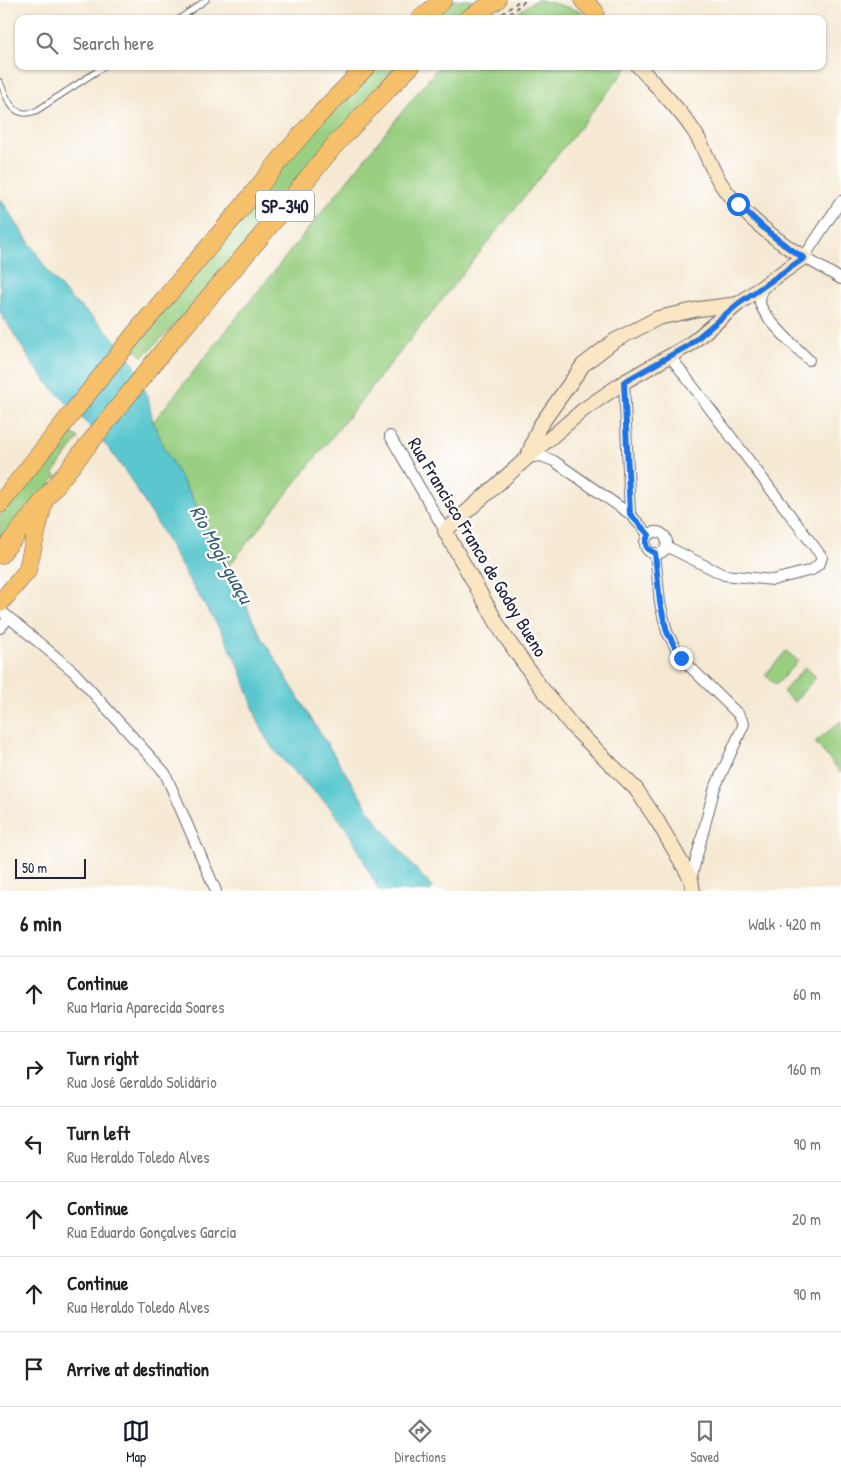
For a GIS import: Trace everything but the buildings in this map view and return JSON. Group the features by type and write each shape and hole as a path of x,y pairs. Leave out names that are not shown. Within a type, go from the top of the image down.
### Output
{"highway":[{"path":"425,15 443,0"},
{"path":"472,15 491,0"},
{"path":"473,15 497,0"},
{"name":"SP-340","path":"0,504 138,330 289,149 363,70"},
{"name":"SP-340","path":"0,555 164,350 262,235 332,148 408,70"},
{"path":"4,610 27,571 44,500"}],"street":[{"path":"641,70 692,128 711,168 722,186 738,204 789,249 841,279"},
{"path":"445,532 583,410 624,382 689,345 738,304 804,258 841,201"},
{"path":"763,286 760,301 762,310 809,360"},
{"path":"527,458 540,427 583,365 614,341 658,318 699,309 738,304"},
{"path":"666,546 724,575 773,580 812,570 820,563 822,557 670,356"},
{"path":"624,382 630,514"},
{"name":"Rua Francisco Franco de Godoy Bueno","path":"390,436 502,632 540,686 573,727 636,789 658,822 692,885"},
{"path":"527,458 541,456 554,461 630,514 649,535"},
{"path":"658,532 666,537 666,546 660,553 650,552 647,548 646,539 649,535 658,532"},
{"path":"655,553 660,603 667,632 681,658 739,715 744,724 714,790 692,885"},
{"path":"0,610 4,610 74,672 165,773 216,891"},
{"path":"0,628 4,610"}],"lane":[{"path":"185,15 206,0"},
{"path":"0,82 8,103 18,112 28,114 36,111 100,70"}],"path":[{"path":"501,15 520,0"},
{"path":"508,15 526,0"}],"green space":[{"path":"452,0 479,0 461,15 434,15"},
{"path":"536,0 541,0 581,11 584,15 514,15"},
{"path":"370,70 400,70 196,303 143,357 133,348 304,139"},
{"path":"436,70 626,70 228,567 167,454 153,422"},
{"path":"66,429 79,438 53,473 57,476 0,547 0,513"},
{"path":"786,651 798,661 776,685 765,675"},
{"path":"805,667 816,677 794,702 783,692"},
{"path":"841,721 841,773 815,742"}],"water":[{"path":"0,198 51,276 72,300 109,333 134,364 148,398 153,422 167,454 236,581 263,639 370,812 431,886 430,891 379,891 353,839 340,820 327,804 273,749 257,718 239,666 220,629 129,477 110,450 34,366 0,312"}],"route":[{"path":"681,658 667,632 660,603 655,553 650,552 646,544 646,539 649,535 630,514 624,382 689,345 738,304 804,258 774,237 738,204"}],"water label":[{"name":"Rio Mogi-guaçu","path":"222,554"}]}
